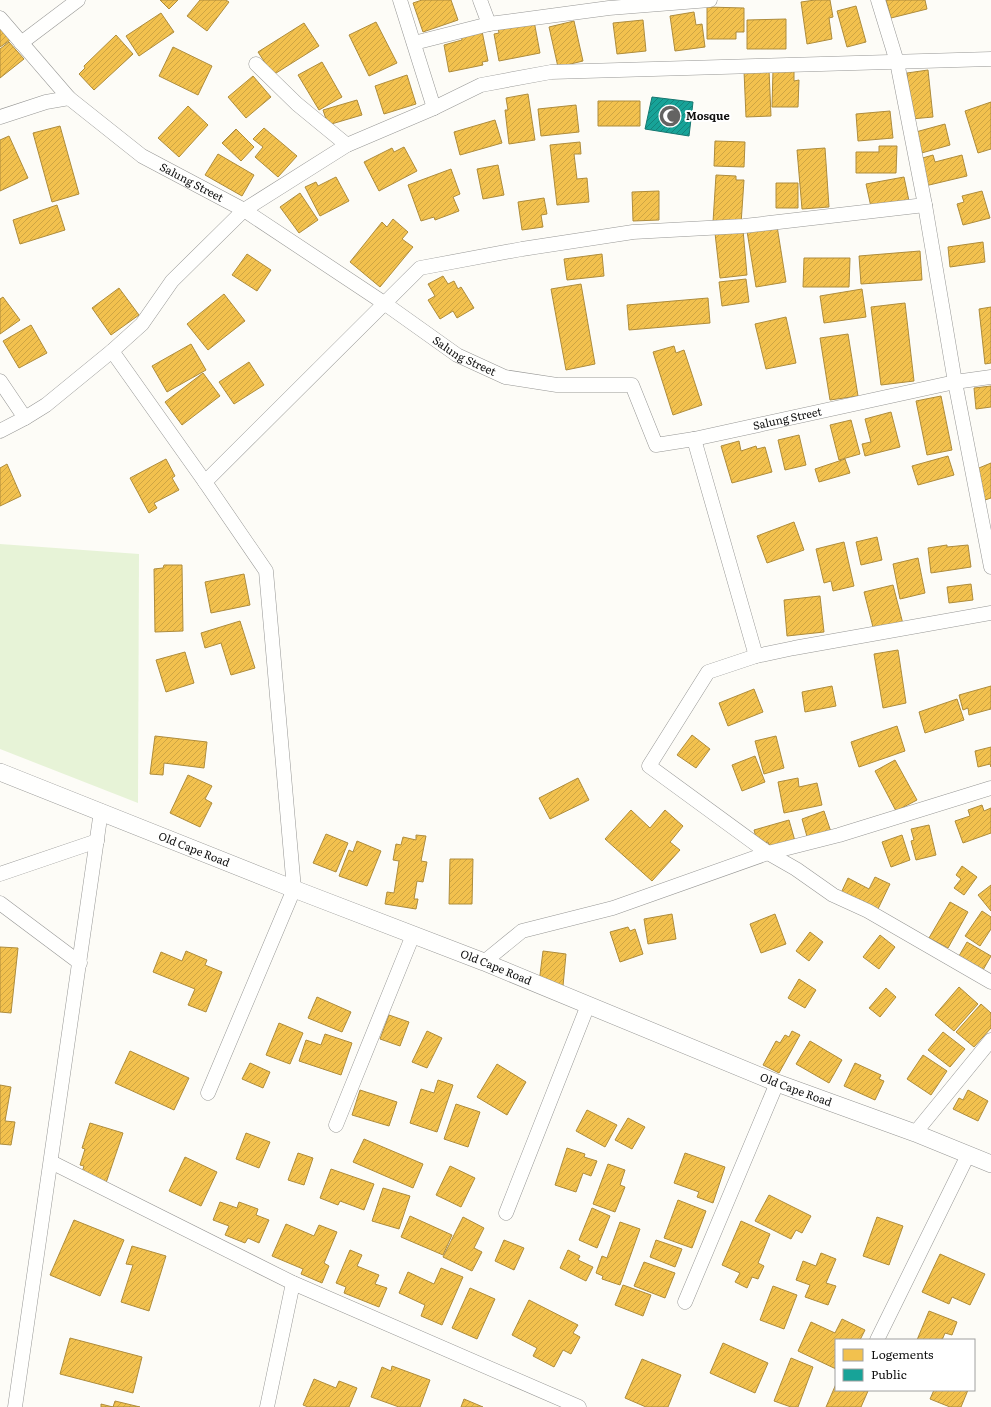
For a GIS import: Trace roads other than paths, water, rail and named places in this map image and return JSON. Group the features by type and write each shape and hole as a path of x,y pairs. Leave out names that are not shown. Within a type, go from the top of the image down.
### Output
{"street":[{"path":"21,43 78,0"},
{"path":"400,0 434,108"},
{"path":"480,0 489,24"},
{"path":"414,43 489,24 609,8 710,0"},
{"path":"878,0 897,62 925,205 955,382 991,567"},
{"name":"Salung Street","path":"0,18 69,98 142,156 244,210 384,303 457,355 505,378 557,386 632,385 656,445 694,439 955,382 991,376"},
{"path":"0,431 46,405 112,351 142,324 172,281 244,210 347,145 434,108 481,85 551,72 991,59"},
{"path":"256,64 297,104 347,145"},
{"path":"0,117 46,102 69,98"},
{"path":"205,482 420,268 522,249 633,232 744,226 925,205"},
{"path":"112,351 266,571 294,889 208,1093"},
{"path":"0,381 25,418"},
{"path":"694,439 756,656"},
{"path":"991,613 801,646 756,656 708,672 649,766 768,853 796,869 833,895 868,911 991,982"},
{"name":"Old Cape Road","path":"0,772 102,811 294,889 484,962 777,1084 915,1134 991,1164"},
{"path":"484,962 522,931 613,908 768,853 839,835 991,788"},
{"path":"15,1407 102,811"},
{"path":"0,874 97,841"},
{"path":"0,904 80,963"},
{"path":"336,1125 413,934"},
{"path":"506,1213 588,1006"},
{"path":"915,1134 991,1040"},
{"path":"685,1302 777,1084"},
{"path":"877,1339 968,1156"},
{"path":"50,1162 293,1283 579,1407"},
{"path":"268,1407 293,1283"}],"place":[{"name":"Mosque","path":"670,116"}]}
